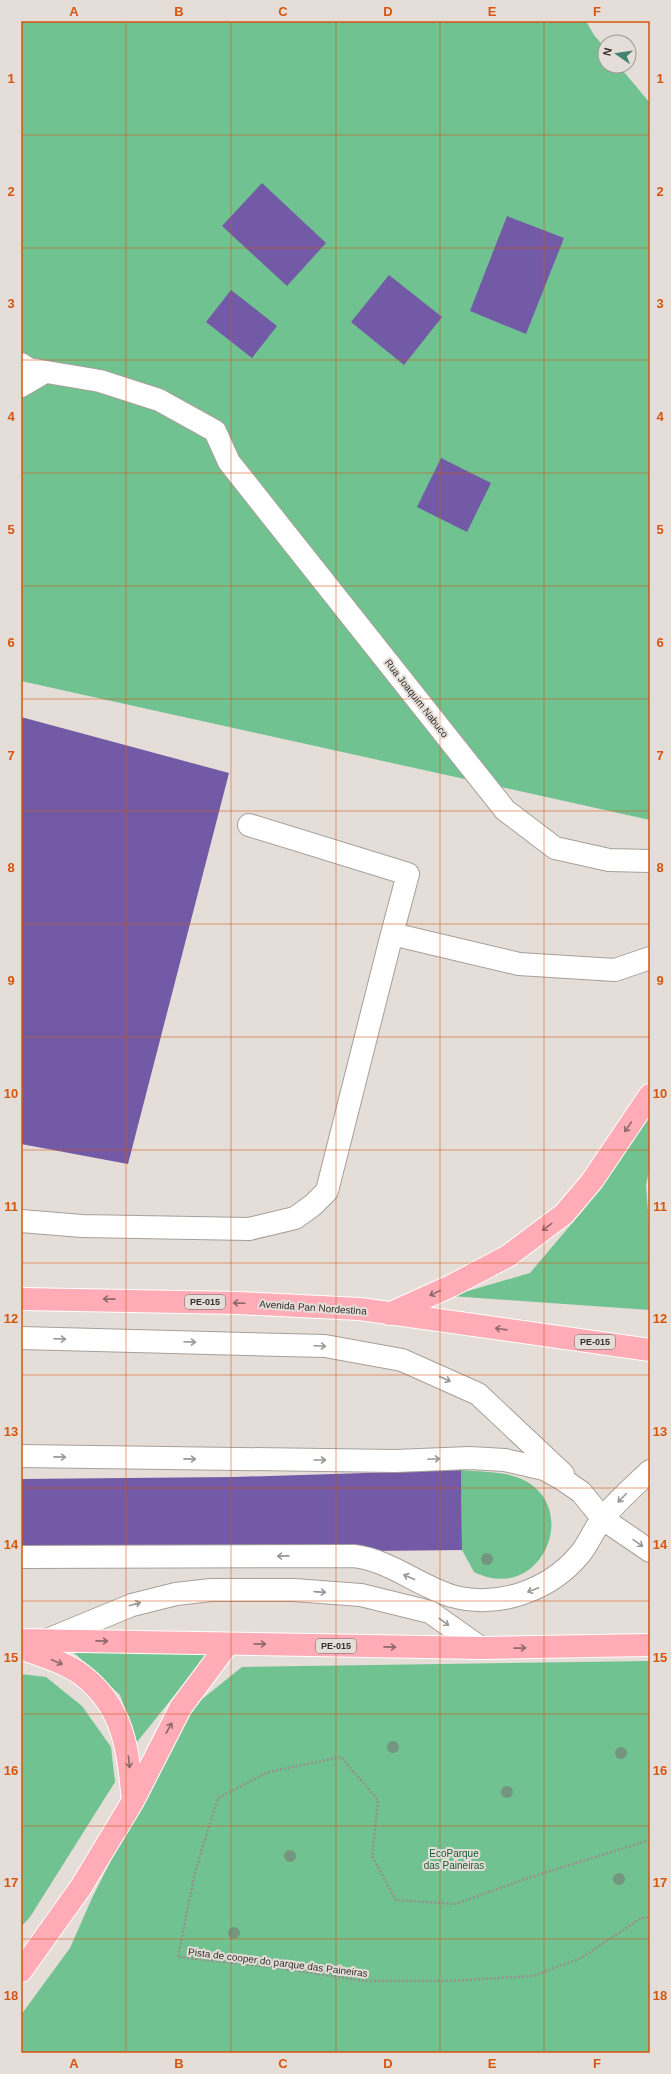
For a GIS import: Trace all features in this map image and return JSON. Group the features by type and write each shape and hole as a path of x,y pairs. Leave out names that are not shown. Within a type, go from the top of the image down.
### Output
{"highway":[{"path":"389,1314 451,1286 508,1256 564,1214 592,1181 650,1095"},
{"name":"Avenida Pan Nordestina","path":"21,1299 238,1303 360,1309 650,1350"},
{"name":"PE-015","path":"21,1640 481,1648 650,1645"},
{"path":"21,1971 81,1886 133,1801 181,1707 228,1644"},
{"path":"21,1648 61,1663 82,1675 103,1697 114,1714 128,1747 133,1801"}],"street":[{"path":"21,364 29,369 45,372"},
{"path":"21,375 45,372"},
{"path":"21,386 45,372"},
{"name":"Rua Joaquim Nabuco","path":"45,372 100,381 159,400 215,431 229,462 505,810 555,848 609,860 650,861"},
{"path":"21,1221 82,1226 249,1229 295,1218 313,1205 327,1191 408,874 249,825"},
{"path":"392,934 519,964 615,970 650,958"},
{"path":"21,1338 325,1346 402,1360 478,1394 528,1439 581,1492 602,1518 650,1551"},
{"path":"21,1456 388,1461 477,1458 505,1460 544,1469 581,1492"},
{"path":"21,1557 354,1556 374,1560 452,1596 474,1600 496,1600 535,1590 558,1576 580,1554 602,1518 650,1471"},
{"path":"47,1640 132,1605 176,1594 211,1590 294,1590 361,1595 430,1612 481,1648"}],"path":[{"name":"Pista de cooper do parque das Paineiras","path":"650,1840 531,1877 455,1904 396,1900 372,1856 378,1800 341,1757 268,1772 218,1798 195,1872 178,1957 280,1968 365,1981 447,1981 533,1976 581,1958 641,1918 650,1917"}],"green space":[{"path":"21,21 586,21 597,39 597,74 626,74 650,103 650,820 21,681"},
{"path":"650,1109 650,1166 646,1185 650,1237 650,1310 451,1296 530,1273 585,1208"},
{"path":"461,1470 498,1473 519,1478 539,1491 549,1508 551,1528 546,1548 535,1564 519,1575 498,1579 474,1572 462,1550"},
{"path":"71,1650 210,1651 137,1742 120,1695"},
{"name":"EcoParque das Paineiras","path":"650,1661 650,2053 21,2053 21,2015 70,1948 93,1896 178,1728 201,1700 242,1667"},
{"path":"21,1674 46,1677 82,1706 111,1747 115,1782 30,1917 21,1927"}],"building":[{"path":"262,183 326,243 287,286 222,226"},
{"path":"507,216 564,238 526,334 470,311"},
{"path":"389,275 442,317 404,365 351,322"},
{"path":"231,290 277,326 252,358 206,322"},
{"path":"441,458 491,483 467,532 417,507"},
{"path":"21,717 229,773 128,1164 21,1144"},
{"path":"461,1470 462,1550 21,1555 21,1479 234,1477"}]}
